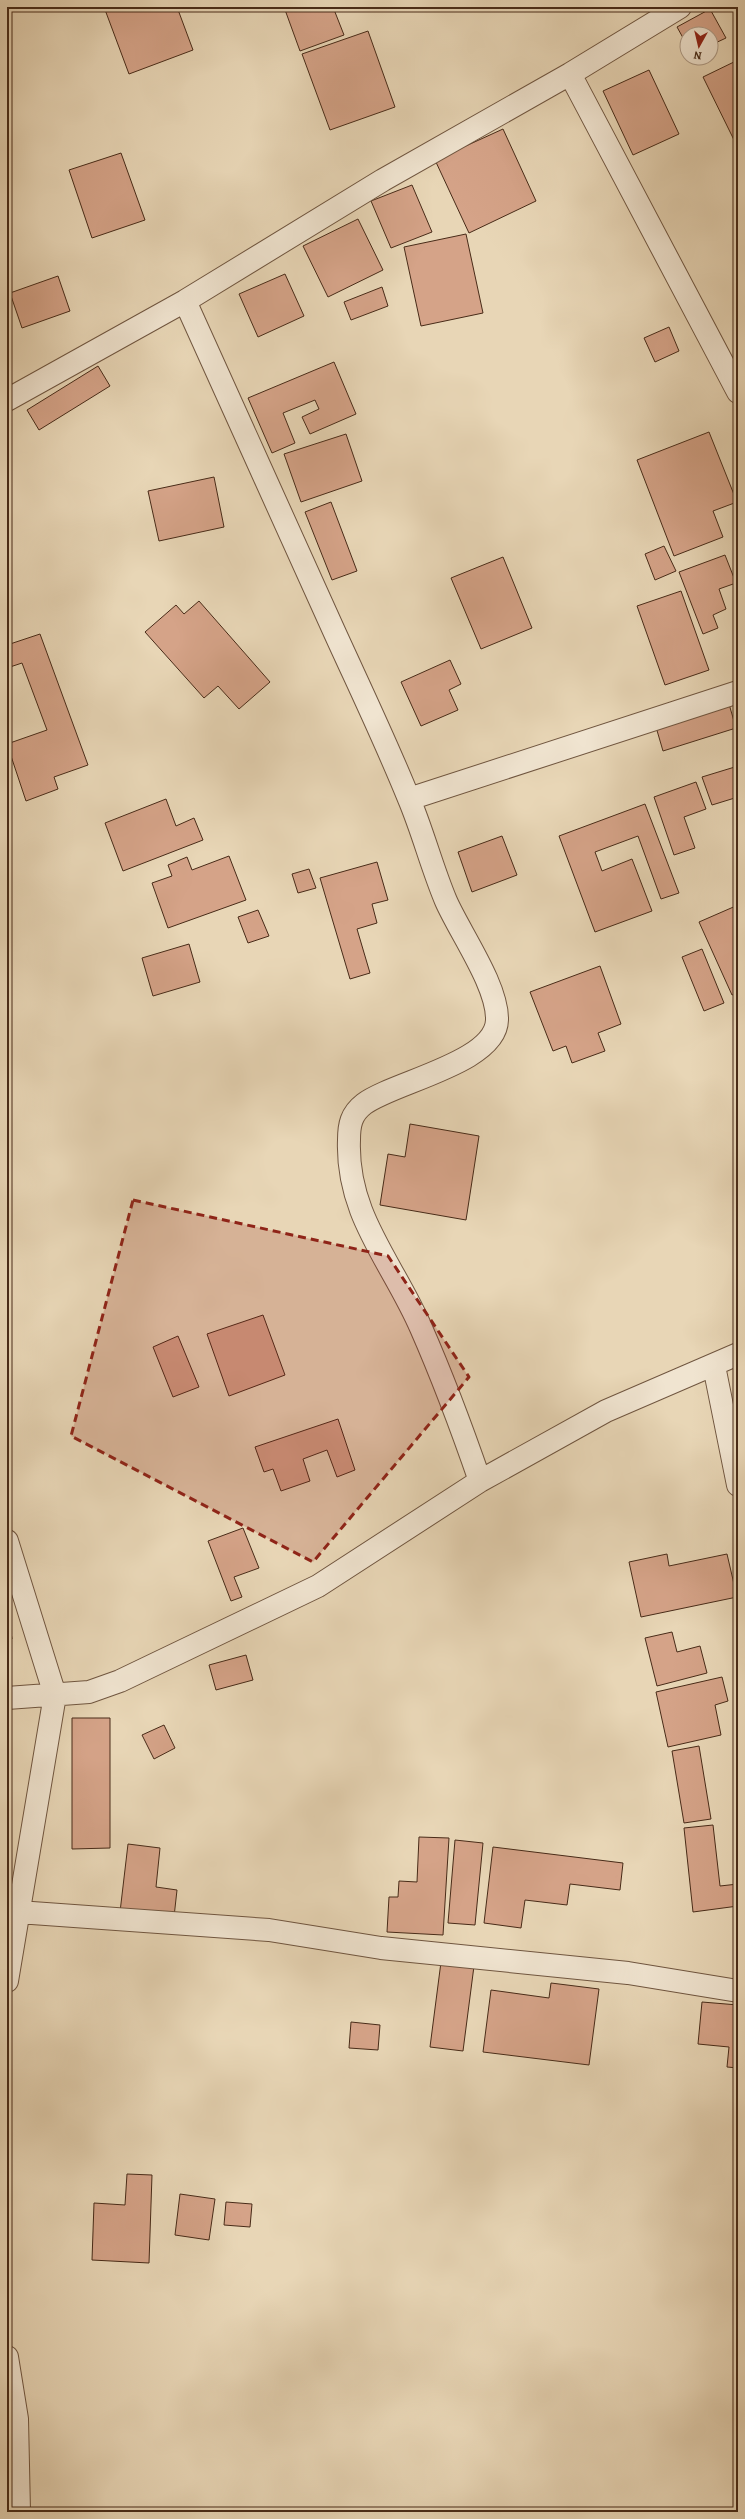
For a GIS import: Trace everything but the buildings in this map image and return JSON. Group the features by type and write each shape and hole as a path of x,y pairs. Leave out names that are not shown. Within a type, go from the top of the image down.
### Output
{"street":[{"path":"7,400 186,301 382,180 570,74 680,7"},
{"path":"570,74 738,392"},
{"path":"186,301 409,799 446,901 492,995 497,1019 495,1032 480,1048 448,1066 364,1104 350,1120 348,1158 355,1198 381,1253 419,1323 453,1404 480,1481"},
{"path":"409,799 738,692"},
{"path":"7,1698 89,1692 120,1681 318,1586 480,1481 606,1411 714,1366 738,1354"},
{"path":"714,1366 738,1485"},
{"path":"7,1541 55,1695 7,1981"},
{"path":"18,1912 268,1930 382,1948 628,1972 738,1991"},
{"path":"7,2357 17,2419 19,2512"}],"highlighted area":[{"path":"133,1200 388,1256 469,1377 313,1562 71,1436"}]}
